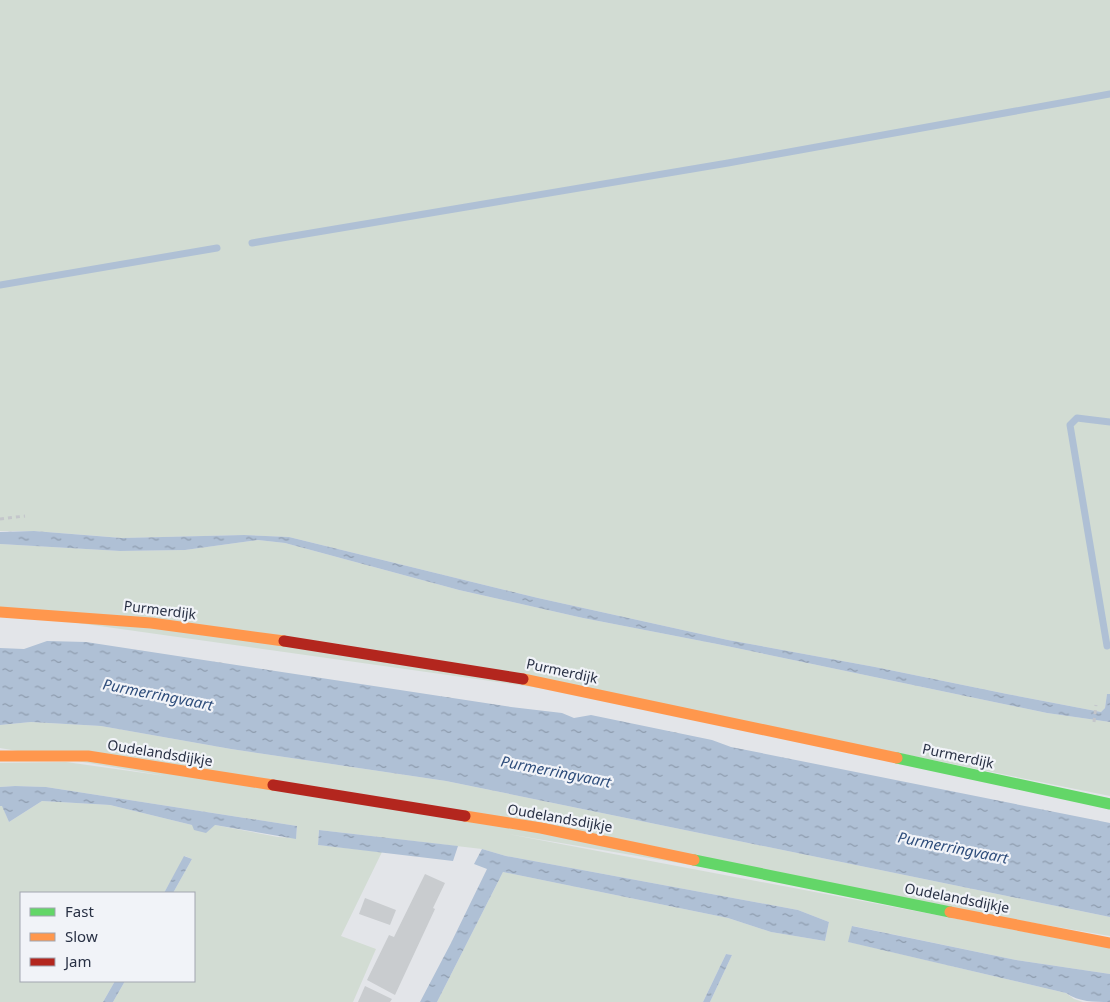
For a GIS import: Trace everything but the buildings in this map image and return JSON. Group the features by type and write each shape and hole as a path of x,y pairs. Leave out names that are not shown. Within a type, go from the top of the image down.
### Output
{"street":[{"name":"Purmerdijk","path":"0,612 30,612 152,623 501,674 687,712 1110,804"},
{"name":"Oudelandsdijkje","path":"0,756 88,756 541,828 858,894 1110,943"}],"path":[{"path":"0,518 25,516"},
{"path":"1094,722 1096,705"}],"shaded area":[{"path":"0,0 1110,0 1110,694 1107,694 1105,708 1101,712 728,640 538,598 289,537 244,535 123,538 34,531 0,531"},
{"path":"258,540 285,543 459,590 583,618 1047,713 1110,722 1110,796 667,706 0,612 0,544 120,551 185,550"},
{"path":"31,722 101,726 231,749 446,781 1110,917 1110,936 0,748 0,725"},
{"path":"66,762 308,796 1110,948 1110,974 1016,960 853,926 849,942 1066,993 1074,999 1083,1002 710,1002 732,955 726,954 703,1002 437,1002 503,872 728,918 771,932 825,941 829,922 798,910 506,856 482,849 319,830 318,845 382,852 341,936 376,949 353,1002 113,1002 124,982 195,982 195,892 174,892 192,859 185,856 165,892 20,892 20,982 114,982 103,1002 0,1002 0,806 2,805 9,822 42,801 110,805 192,825 215,825 278,837 296,838 297,826 46,787 0,787 0,763"}],"water":[{"path":"34,531 122,538 244,535 289,537 538,598 728,640 1101,712 1105,708 1107,694 1110,694 1110,722 1047,713 583,618 459,590 285,543 258,540 185,550 120,551 0,544 0,532"},
{"name":"Purmerringvaart","path":"47,641 86,642 511,707 562,713 574,718 591,715 712,740 731,747 1110,823 1110,917 446,781 231,749 101,726 31,722 0,725 0,648 24,649"},
{"path":"0,787 46,787 297,826 296,839 215,825 206,833 194,830 192,825 110,805 42,801 9,822 2,806 0,806"},
{"path":"319,830 458,846 453,861 318,845"},
{"path":"482,849 506,856 798,910 829,922 825,941 771,932 728,918 503,872 437,1002 420,1002 487,869 474,864"},
{"path":"184,856 192,859 174,892 165,892"},
{"path":"852,926 1016,960 1110,974 1110,1002 1081,1000 1066,993 848,942"},
{"path":"726,954 732,955 710,1002 703,1002"},
{"path":"114,982 124,982 113,1002 103,1002"}],"waterway":[{"path":"252,243 728,163 1110,94"},
{"path":"0,285 217,248"},
{"path":"1107,646 1070,425 1077,418 1110,422"}],"traffic: fast":[{"path":"897,758 1110,804"},
{"path":"694,860 950,912"}],"traffic: slow":[{"path":"0,612 151,623 284,641"},
{"path":"523,679 897,758"},
{"path":"0,756 88,756 273,785"},
{"path":"465,816 541,828 694,860"},
{"path":"950,912 1110,943"}],"traffic: jam":[{"path":"284,641 523,679"},
{"path":"273,785 465,816"}]}
